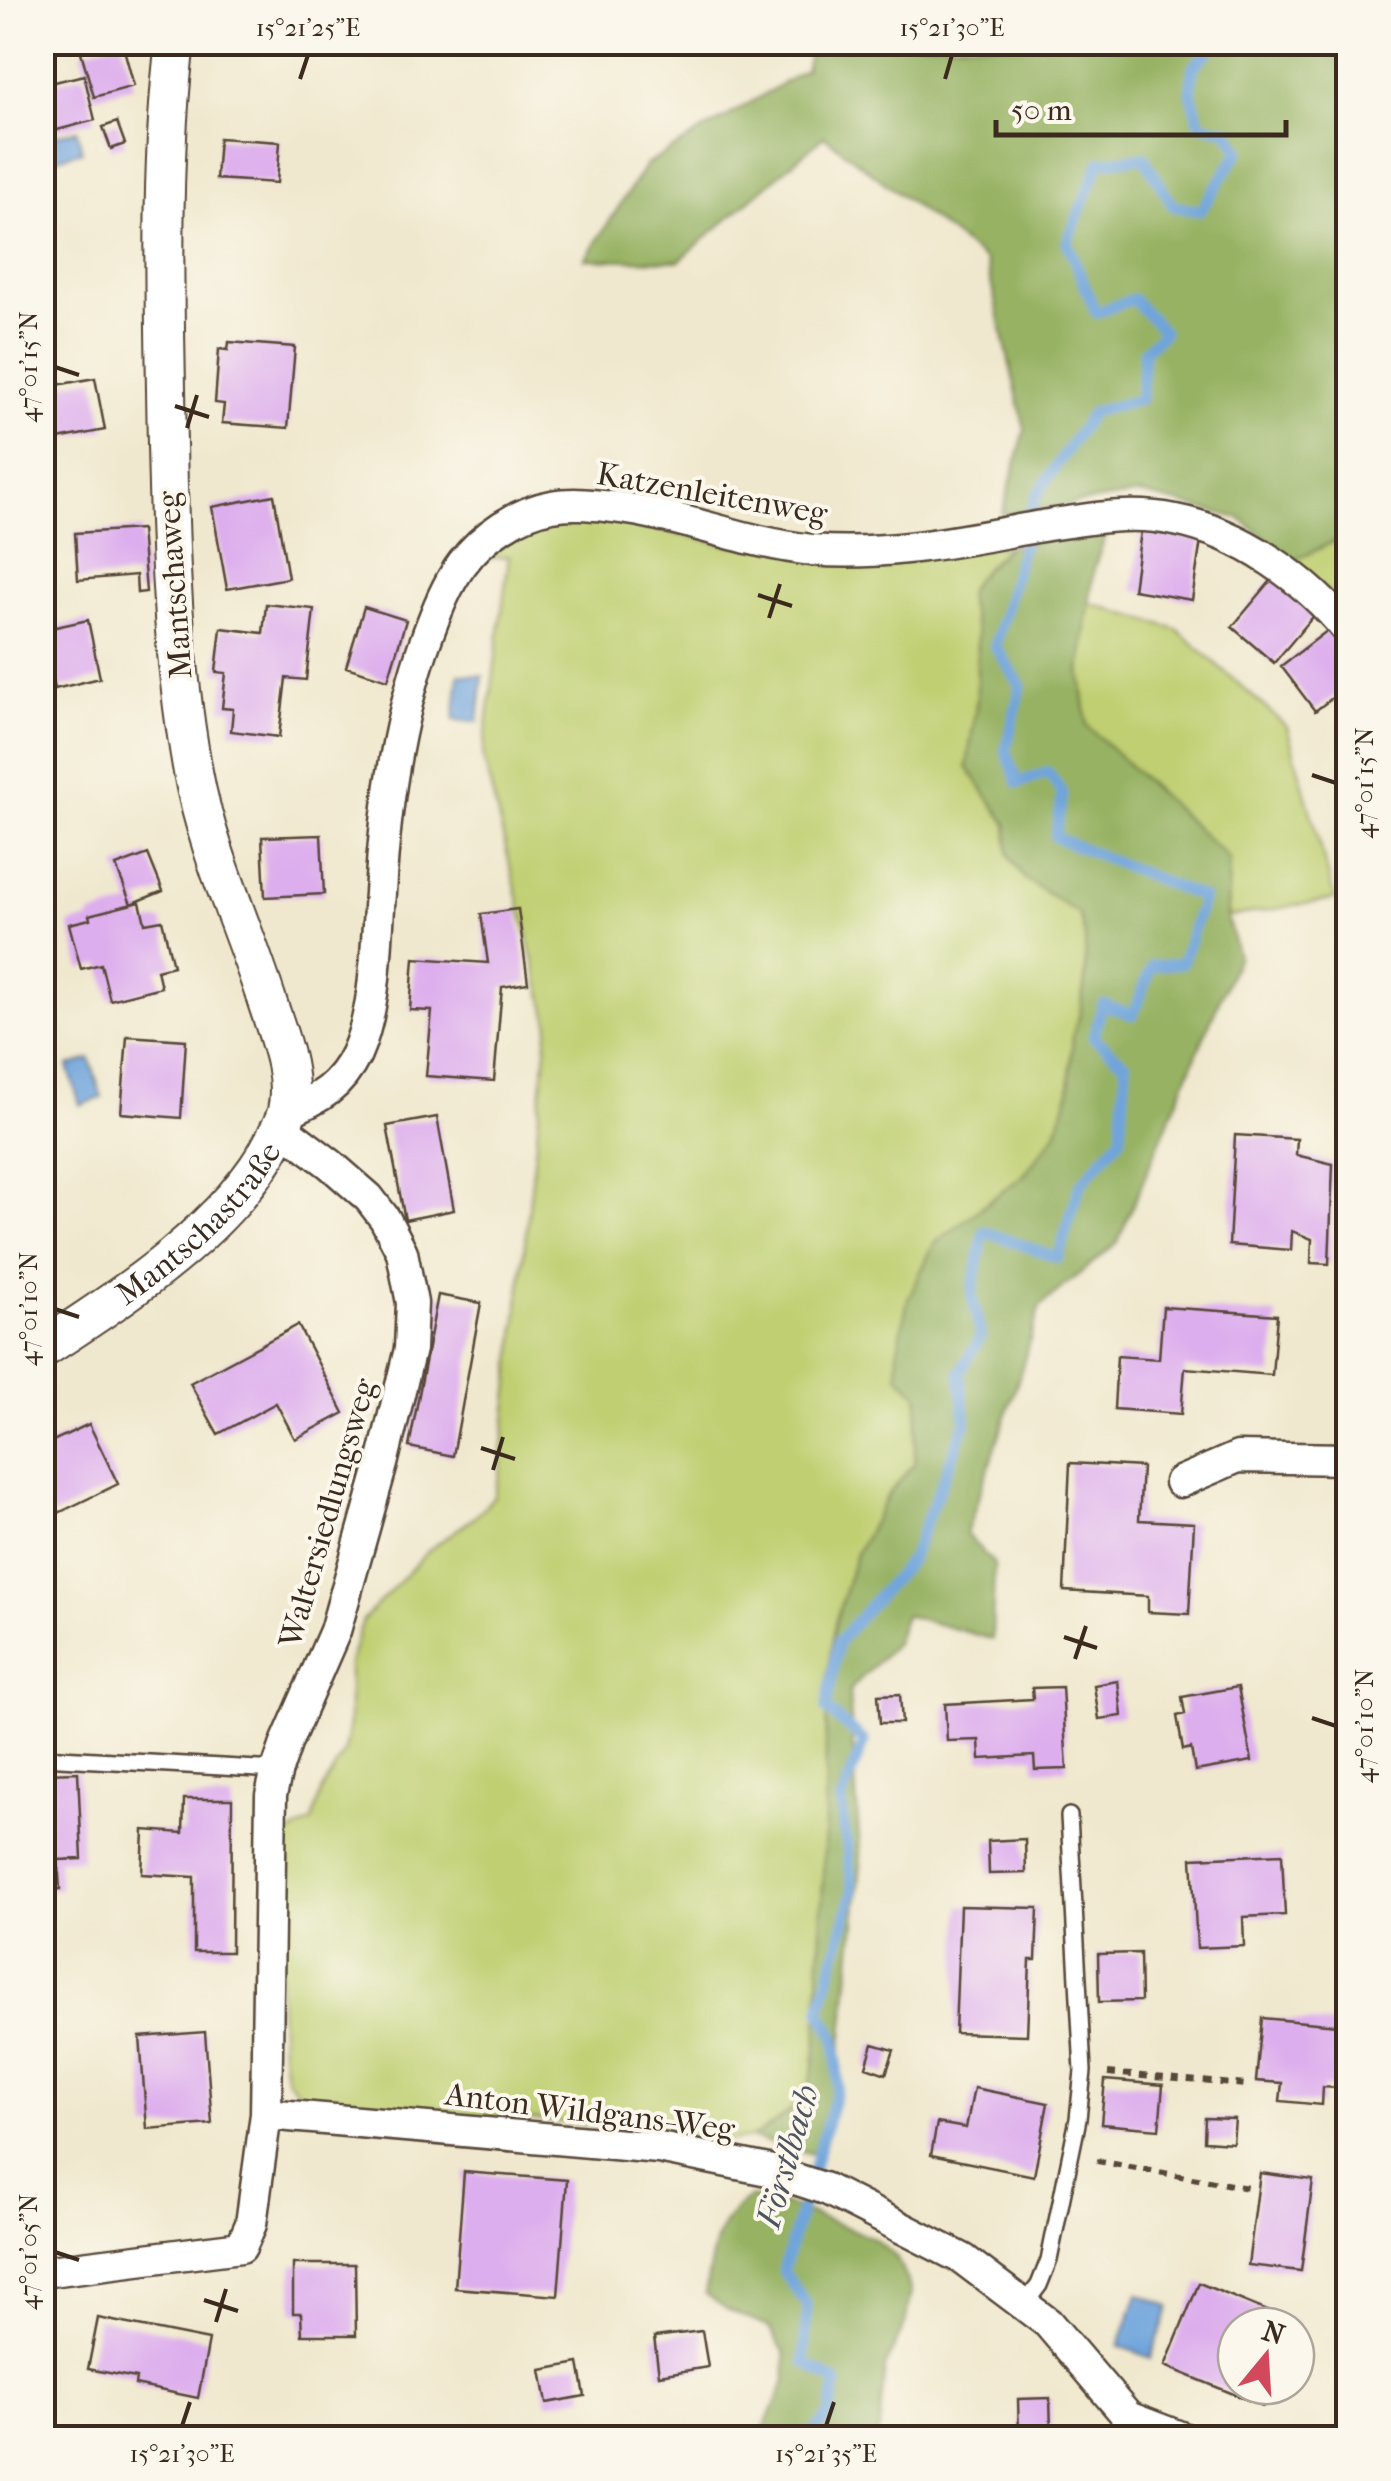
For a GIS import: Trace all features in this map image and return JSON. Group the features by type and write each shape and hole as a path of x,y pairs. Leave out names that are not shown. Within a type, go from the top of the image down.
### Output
{"street":[{"name":"Mantschaweg","path":"175,42 163,202 169,536 176,655 194,777 214,850 282,1048 289,1087 284,1120"},
{"name":"Katzenleitenweg","path":"284,1120 318,1100 338,1082 356,1053 371,1003 381,865 394,768 420,657 439,605 462,563 488,537 519,517 553,506 577,504 638,510 812,550 872,550 1109,516 1148,517 1192,524 1248,548 1305,586 1348,631"},
{"name":"Mantschastraße","path":"42,1349 104,1310 209,1223 242,1190 265,1159 284,1120"},
{"name":"Waltersiedlungsweg","path":"266,2114 271,1794 276,1770 334,1631 382,1464 410,1349 412,1303 402,1252 386,1219 369,1198 284,1120"},
{"path":"1180,1482 1238,1456 1348,1459"},
{"path":"42,2272 241,2247 252,2224 266,2114"},
{"name":"Anton Wildgans-Weg","path":"266,2114 659,2148 768,2170 826,2189 963,2260 1048,2323 1127,2428"},
{"path":"1127,2428 1183,2438"}],"lane":[{"path":"42,1757 276,1770"},
{"path":"1024,2305 1050,2260 1078,2119 1083,2071 1068,1816"}],"path":[{"path":"1083,2071 1246,2086"},
{"path":"1070,2157 1248,2188"}],"green space":[{"path":"812,43 1348,43 1348,535 1295,560 1239,518 1140,494 1002,514 1025,430 986,261 824,136 679,261 585,259 646,165 805,70"},
{"path":"582,517 729,545 1008,547 975,579 967,595 977,634 977,699 967,767 1007,824 1009,855 1024,878 1079,914 1085,937 1086,973 1073,1035 1069,1093 1056,1133 1024,1175 982,1206 919,1396 914,1464 888,1495 856,1554 835,1624 827,1676 825,1822 813,2075 804,2094 783,2119 751,2138 730,2141 662,2131 318,2101 290,2082 282,2055 280,1958 287,1835 312,1822 321,1792 344,1752 349,1724 349,1663 363,1620 430,1549 476,1516 494,1496 500,1473 549,1022 483,756 509,556 488,559 531,530"},
{"path":"1109,527 1094,568 1080,670 1087,726 1229,859 1227,917 1238,956 1117,1243 1040,1306 966,1534 994,1564 992,1639 905,1615 895,1643 849,1691 861,1865 842,2044 821,2156 751,2138 796,2105 814,2067 827,1676 835,1624 856,1554 888,1495 914,1464 919,1396 898,1375 898,1349 908,1299 934,1244 1024,1175 1056,1133 1069,1093 1073,1035 1086,973 1085,937 1079,914 1024,878 1009,855 1007,824 967,767 977,699 977,634 967,595 975,579 1008,547"},
{"path":"1348,535 1348,613 1295,560"},
{"path":"1089,603 1177,629 1287,727 1335,899 1227,917 1229,859 1087,726 1080,670"},
{"path":"751,2197 772,2200 873,2238 897,2258 911,2291 905,2324 885,2367 875,2438 760,2438 786,2380 785,2353 770,2328 728,2310 705,2294 722,2227"}],"water":[{"path":"77,130 82,151 43,162 43,138"},
{"path":"459,674 483,676 478,722 454,720"},
{"path":"90,1059 102,1098 80,1105 68,1066"},
{"path":"1138,2294 1170,2306 1151,2358 1119,2346"}],"building":[{"path":"122,42 134,86 94,97 81,52"},
{"path":"84,75 95,120 42,134 42,85"},
{"path":"117,122 125,144 111,149 103,127"},
{"path":"219,138 280,142 277,183 216,179"},
{"path":"229,342 295,347 288,428 222,423 224,404 215,403 219,349 228,350"},
{"path":"95,378 105,430 42,442 42,418 51,416 46,387"},
{"path":"274,495 288,578 227,589 212,507"},
{"path":"141,529 146,592 137,593 136,575 78,580 75,533"},
{"path":"1141,531 1201,540 1192,600 1133,590"},
{"path":"1275,576 1317,612 1274,663 1232,627"},
{"path":"266,604 314,609 306,680 286,678 279,737 231,731 233,709 222,708 226,673 216,672 221,628 263,633"},
{"path":"364,607 406,620 388,680 346,667"},
{"path":"88,620 100,678 55,689 42,630"},
{"path":"1332,627 1348,648 1348,686 1315,711 1281,666"},
{"path":"321,835 324,894 265,897 262,837"},
{"path":"148,854 163,891 131,904 116,866"},
{"path":"140,902 145,923 162,920 173,966 157,970 161,987 110,1000 101,964 81,969 69,924"},
{"path":"518,909 528,983 502,987 494,1081 426,1076 432,1011 410,1010 414,958 488,963 481,914"},
{"path":"1348,926 1346,1024 1336,960 1343,959 1338,928"},
{"path":"127,1036 186,1040 181,1118 121,1113"},
{"path":"437,1117 454,1210 405,1220 387,1126"},
{"path":"1235,1135 1297,1139 1296,1155 1333,1164 1329,1264 1311,1263 1312,1239 1292,1231 1291,1250 1229,1245"},
{"path":"438,1295 481,1303 453,1456 409,1447"},
{"path":"1163,1307 1277,1315 1272,1375 1185,1368 1181,1414 1114,1409 1117,1356 1159,1359"},
{"path":"298,1325 344,1413 295,1439 276,1403 218,1434 190,1383"},
{"path":"89,1424 118,1484 44,1520 42,1446"},
{"path":"1070,1463 1142,1467 1139,1520 1194,1523 1189,1614 1148,1612 1148,1596 1064,1591"},
{"path":"1118,1681 1122,1716 1099,1719 1094,1685"},
{"path":"1062,1687 1067,1769 1035,1770 1034,1756 980,1759 979,1740 947,1741 945,1704 1033,1699 1032,1688"},
{"path":"1238,1687 1252,1761 1195,1771 1191,1748 1183,1750 1177,1716 1185,1714 1182,1697"},
{"path":"900,1694 902,1723 880,1723 878,1695"},
{"path":"78,1772 82,1859 58,1860 60,1889 42,1890 44,1773"},
{"path":"184,1799 232,1799 231,1952 194,1952 194,1877 142,1874 144,1830 183,1833"},
{"path":"1025,1839 1026,1873 989,1874 988,1841"},
{"path":"1282,1854 1285,1915 1243,1917 1244,1946 1197,1948 1192,1858"},
{"path":"960,1906 1038,1908 1036,1960 1030,1960 1027,2035 955,2033"},
{"path":"1140,1953 1141,2001 1099,2002 1098,1954"},
{"path":"1262,2018 1348,2026 1347,2089 1323,2087 1322,2105 1280,2101 1282,2083 1256,2081"},
{"path":"205,2032 212,2124 147,2129 140,2037"},
{"path":"873,2044 894,2050 886,2074 866,2067"},
{"path":"1105,2080 1163,2085 1159,2129 1101,2124"},
{"path":"974,2088 1048,2103 1034,2176 931,2155 937,2123 966,2128"},
{"path":"1205,2118 1235,2119 1233,2143 1204,2141"},
{"path":"464,2172 567,2180 558,2296 455,2288"},
{"path":"1260,2173 1313,2180 1301,2271 1248,2265"},
{"path":"293,2264 355,2264 356,2335 302,2335 301,2313 293,2313"},
{"path":"1199,2283 1255,2306 1216,2306 1216,2387 1165,2366"},
{"path":"98,2318 209,2340 198,2398 135,2385 136,2378 88,2369"},
{"path":"702,2331 708,2367 659,2375 654,2337"},
{"path":"579,2363 585,2396 547,2403 541,2370"},
{"path":"1050,2398 1051,2432 1068,2431 1068,2438 993,2438 1019,2435 1018,2399"}],"waterway":[{"name":"Förstlbach","path":"809,2438 829,2415 837,2383 804,2362 807,2305 783,2271 838,2085 836,2039 820,2011 853,1892 841,1801 864,1741 826,1709 838,1642 911,1559 966,1422 960,1372 981,1336 972,1295 984,1231 1058,1258 1080,1185 1121,1137 1126,1064 1093,1037 1103,1004 1133,1015 1152,966 1182,963 1203,898 1055,837 1063,794 1048,772 1018,783 1006,750 1021,686 995,646 1035,498 1092,412 1141,399 1144,351 1164,332 1133,299 1096,313 1067,242 1100,162 1144,157 1173,206 1200,211 1240,150 1227,130 1200,124 1191,92 1193,67 1218,42"},
{"name":"Förstlbach","path":"765,2438 768,2434 776,2438"}]}
